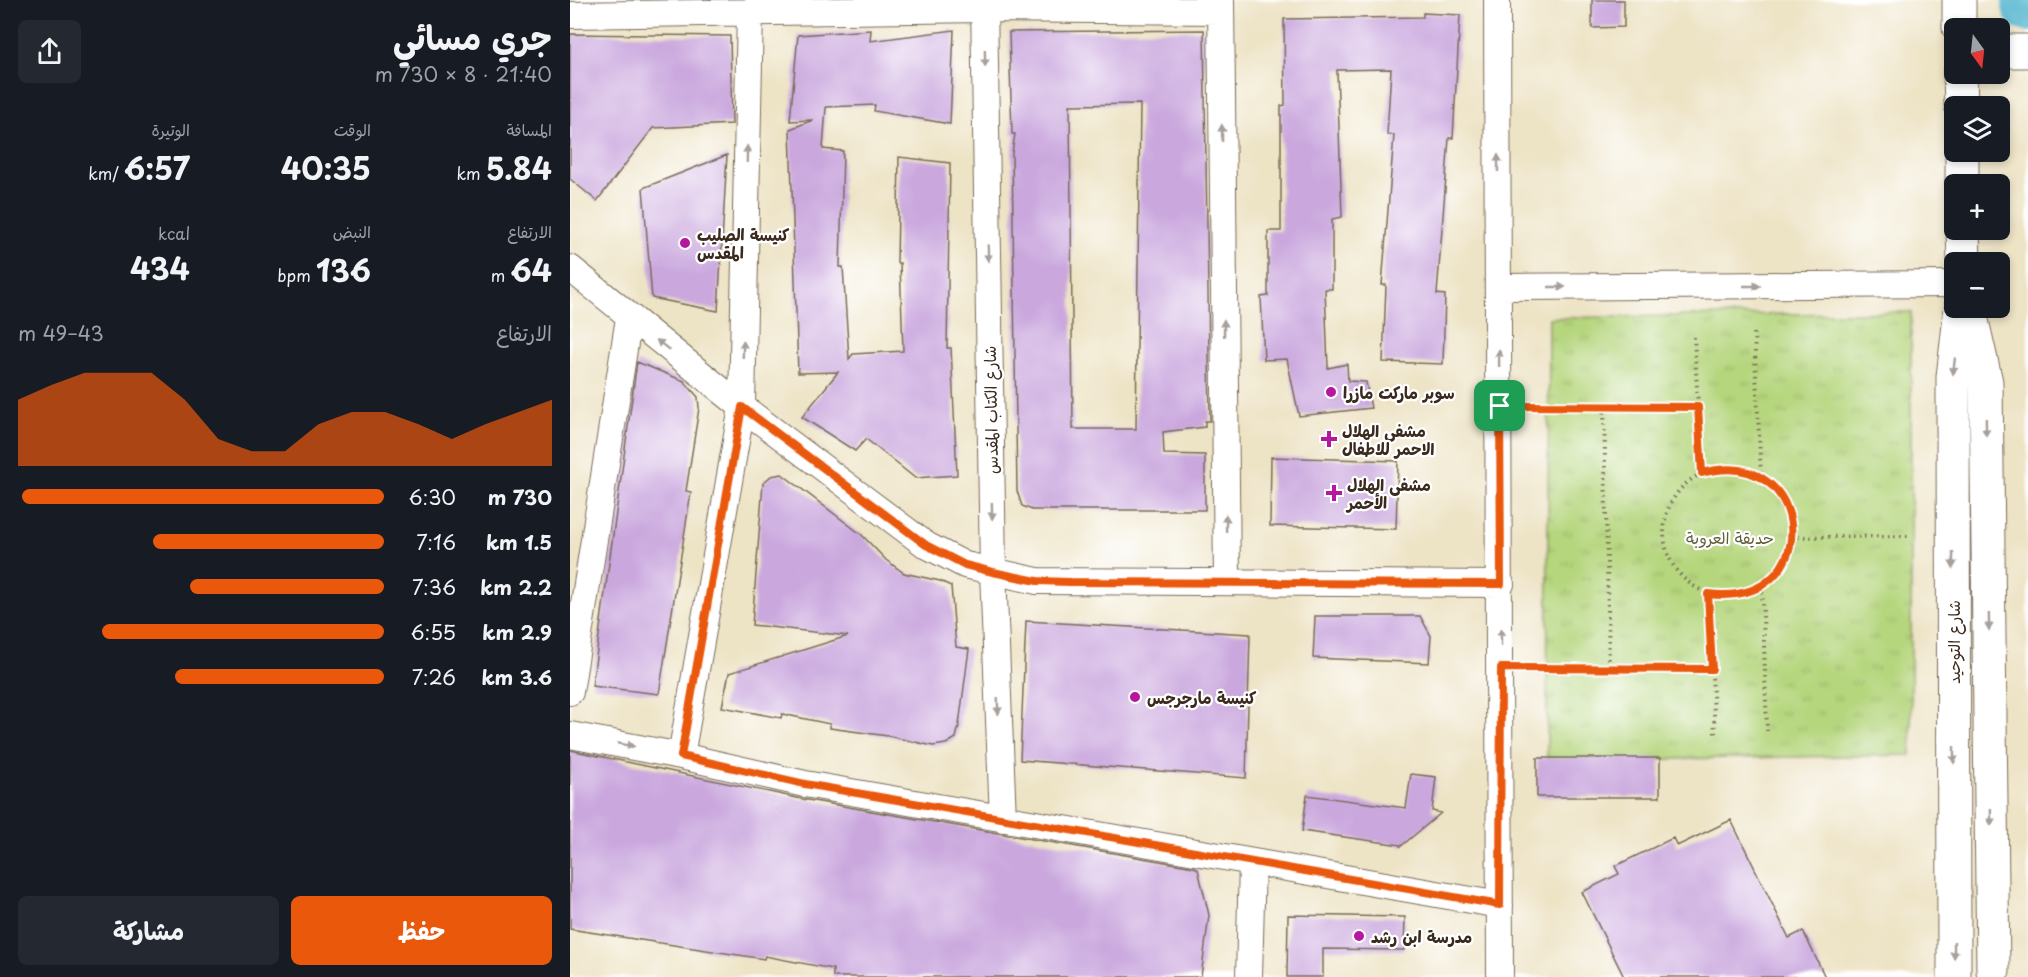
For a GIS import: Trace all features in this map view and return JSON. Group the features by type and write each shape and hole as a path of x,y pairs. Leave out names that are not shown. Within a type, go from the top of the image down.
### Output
{"main road":[{"path":"1959,0 1959,18"},
{"path":"2010,51 2028,51"},
{"name":"شارع التوحيد","path":"1954,977 1953,377 1960,318"},
{"path":"1972,318 1986,382 1993,970"}],"street":[{"path":"1497,0 1501,584 1500,977"},
{"path":"570,15 984,4 1221,5 1227,581"},
{"name":"شارع الكتاب المقدس","path":"984,4 993,572 1003,819"},
{"path":"681,756 742,407 750,11"},
{"path":"570,268 629,318 742,407 926,545 965,565 1037,581 1501,584"},
{"path":"1498,287 1944,284"},
{"path":"570,692 629,318"},
{"path":"570,735 681,756 805,784 1500,905"},
{"path":"1249,977 1252,863"}],"path":[{"path":"1754,333 1761,476"},
{"path":"1694,338 1702,473"},
{"path":"1500,406 1698,407"},
{"path":"1604,406 1610,668"},
{"path":"1732,469 1761,476 1777,489 1788,507 1792,537 1784,566 1762,586 1751,592 1730,596 1708,594 1689,583 1674,567 1665,546 1664,524 1671,503 1684,485 1702,473 1732,469"},
{"path":"1792,537 1911,536"},
{"path":"1762,586 1767,732"},
{"path":"1708,594 1714,734"},
{"path":"1501,668 1712,669"}],"green space":[{"name":"حديقة العروبة","path":"1911,312 1911,755 1547,761 1549,318"}],"building":[{"path":"1592,0 1624,0 1624,27 1592,28"},
{"path":"1423,13 1460,15 1453,138 1449,138 1437,294 1445,295 1443,364 1383,362 1386,285 1382,285 1394,135 1387,135 1391,69 1337,70 1342,217 1332,219 1332,289 1325,289 1328,368 1347,364 1348,381 1366,382 1371,408 1299,416 1287,359 1264,360 1261,297 1268,296 1268,231 1281,231 1281,106 1285,105 1284,19 1423,17"},
{"path":"871,30 870,41 954,30 950,124 874,111 875,105 826,107 823,149 843,151 840,267 843,267 849,359 853,354 903,351 900,263 897,263 899,157 950,163 947,348 951,348 957,475 915,478 866,439 855,451 802,417 838,372 798,373 790,129 813,120 790,121 798,35"},
{"path":"1204,30 1210,421 1205,421 1205,427 1163,432 1164,454 1205,455 1205,510 1032,510 1022,506 1017,491 1012,153 1015,134 1012,134 1009,32","holes":["1140,104 1136,429 1073,429 1070,105"]},
{"path":"570,34 730,36 732,124 653,128 597,201 570,179"},
{"name":"كنيسة الصليب المقدس","path":"727,155 718,311 652,298 643,188"},
{"path":"637,362 684,381 698,397 699,408 686,491 691,492 659,694 592,686"},
{"name":"مشفى الهلال الأحمر","path":"1271,457 1398,461 1396,529 1270,526"},
{"path":"782,474 862,535 886,560 904,573 940,581 951,586 956,647 969,649 956,738 946,744 933,746 888,736 830,728 830,724 782,714 781,718 722,707 729,673 848,636 752,625 763,483 771,476"},
{"path":"1315,616 1420,616 1431,636 1429,663 1313,658"},
{"name":"كنيسة مارجرجس","path":"1026,621 1250,634 1246,778 1020,760"},
{"path":"570,750 802,799 1194,867 1198,869 1209,915 1201,977 833,977 833,969 765,956 764,959 570,929"},
{"path":"1537,758 1660,758 1660,797 1537,797"},
{"path":"1411,774 1436,777 1432,811 1441,813 1400,847 1401,845 1302,831 1307,795 1406,808"},
{"path":"1731,820 1789,938 1803,931 1825,977 1624,977 1582,892 1619,874 1615,866 1673,838 1677,846"},
{"path":"1288,915 1405,917 1404,950 1323,949 1323,977 1287,977"}],"waterway":[{"path":"2028,0 2028,6"}],"place":[{"name":"كنيسة الصليب المقدس","path":"685,243"},
{"name":"سوبر ماركت مازرا","path":"1331,392"},
{"name":"مشفى الهلال الاحمر للاطفال","path":"1329,439"},
{"name":"مشفى الهلال الأحمر","path":"1334,493"},
{"name":"كنيسة مارجرجس","path":"1135,697"},
{"name":"مدرسة ابن رشد","path":"1359,936"}],"route":[{"path":"1500,406 1698,407 1702,473 1722,468 1742,469 1761,476 1777,489 1788,507 1793,526 1792,547 1784,566 1770,581 1751,592 1730,596 1708,594 1712,669 1501,668 1500,905 805,784 681,756 742,407 926,545 965,565 993,572 1037,581 1070,582 1501,584 1500,406"}]}
